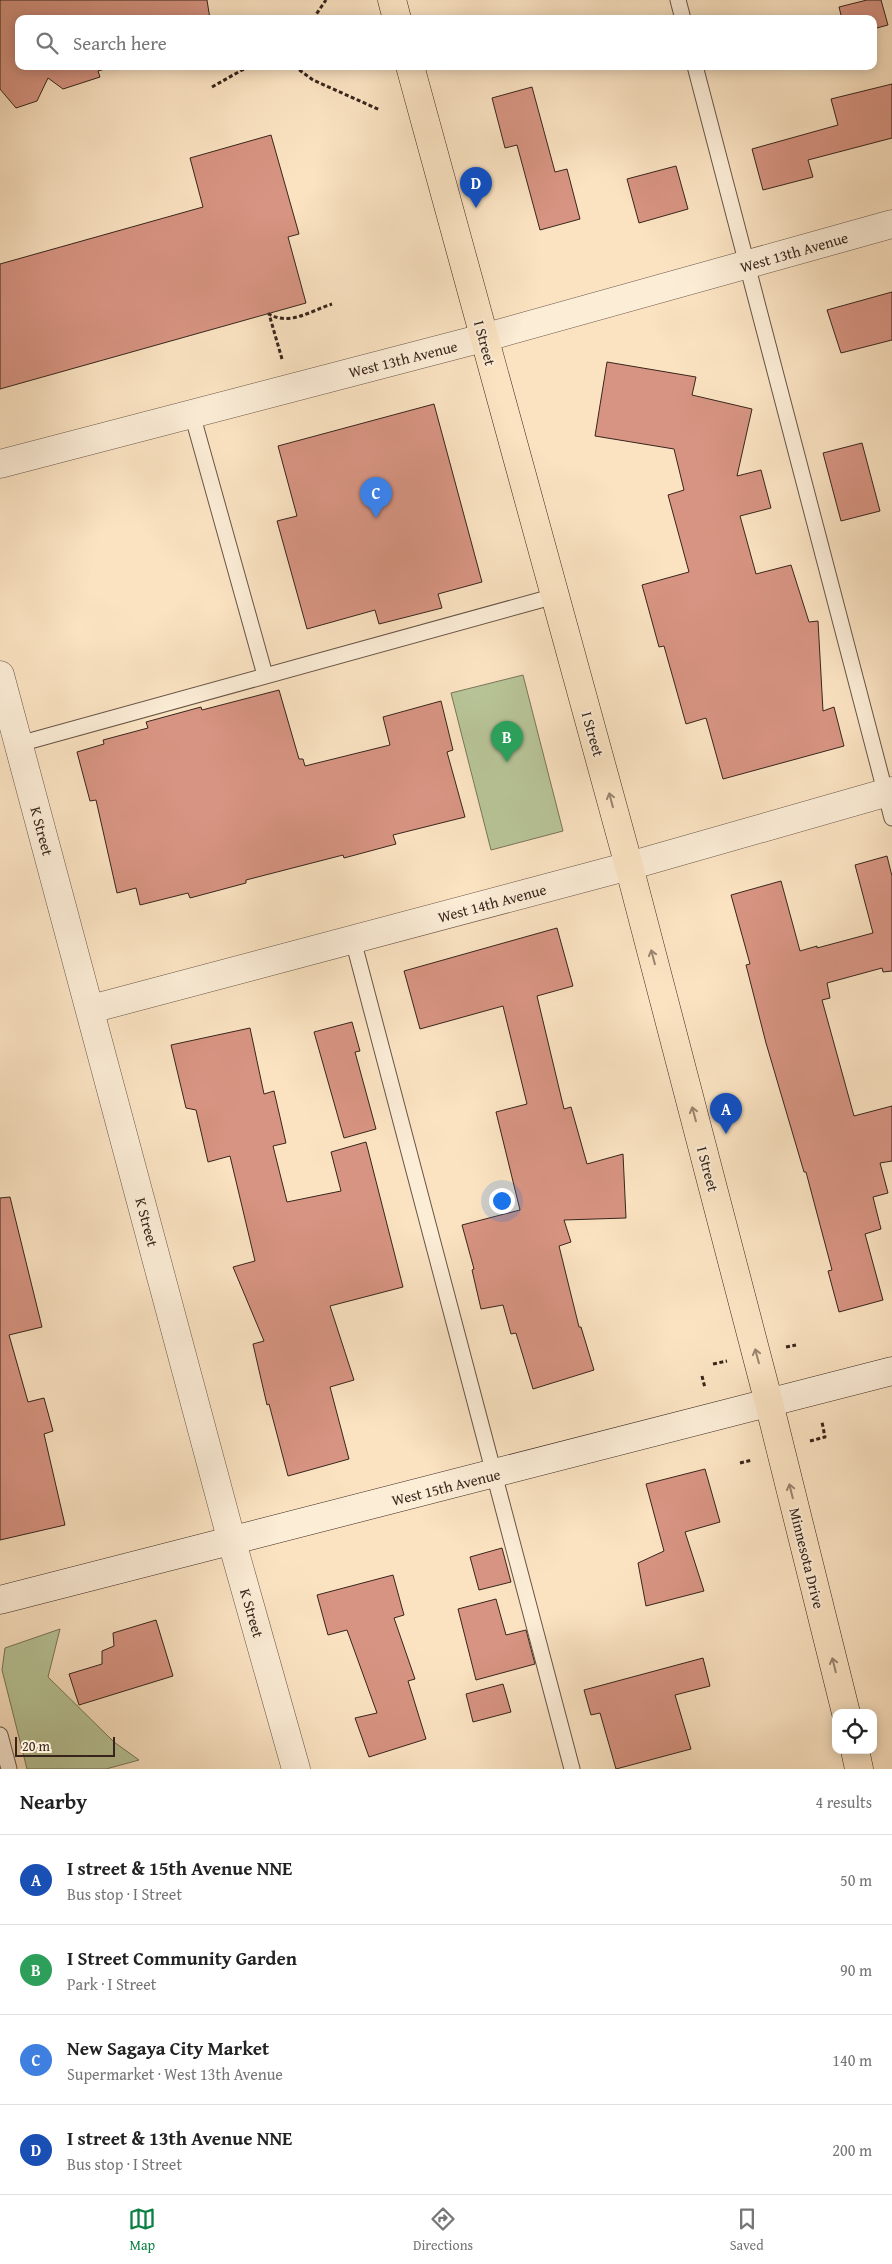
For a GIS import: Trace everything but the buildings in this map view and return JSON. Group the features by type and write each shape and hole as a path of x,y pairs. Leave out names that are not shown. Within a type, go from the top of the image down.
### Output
{"main road":[{"path":"392,0 396,15"},
{"name":"I Street","path":"411,70 629,866 769,1403"},
{"name":"Minnesota Drive","path":"769,1403 845,1709"},
{"path":"856,1754 859,1769"}],"street":[{"name":"West 13th Avenue","path":"0,464 483,338 892,224"},
{"name":"K Street","path":"0,675 232,1542 296,1769"},
{"name":"West 14th Avenue","path":"90,1009 629,866 890,801"},
{"name":"West 15th Avenue","path":"0,1600 493,1475 892,1371"}],"lane":[{"path":"678,0 682,15"},
{"path":"696,70 745,265 890,801"},
{"path":"192,414 265,675"},
{"path":"18,744 555,596"},
{"path":"353,940 572,1769"},
{"path":"0,1736 9,1769"}],"path":[{"path":"316,15 326,0"},
{"path":"212,87 242,70"},
{"path":"299,70 313,80 380,110"},
{"path":"282,360 269,314 278,319 292,320 332,304"}],"green space":[{"path":"523,675 563,831 491,850 451,693"},
{"path":"60,1629 48,1677 114,1742 139,1760 106,1769 27,1769 2,1670 5,1648"}],"place":[{"name":"I street & 13th Avenue NNE","path":"476,208"},
{"name":"New Sagaya City Market","path":"376,518"},
{"name":"I Street Community Garden","path":"507,762"},
{"name":"I street & 15th Avenue NNE","path":"726,1134"}]}
